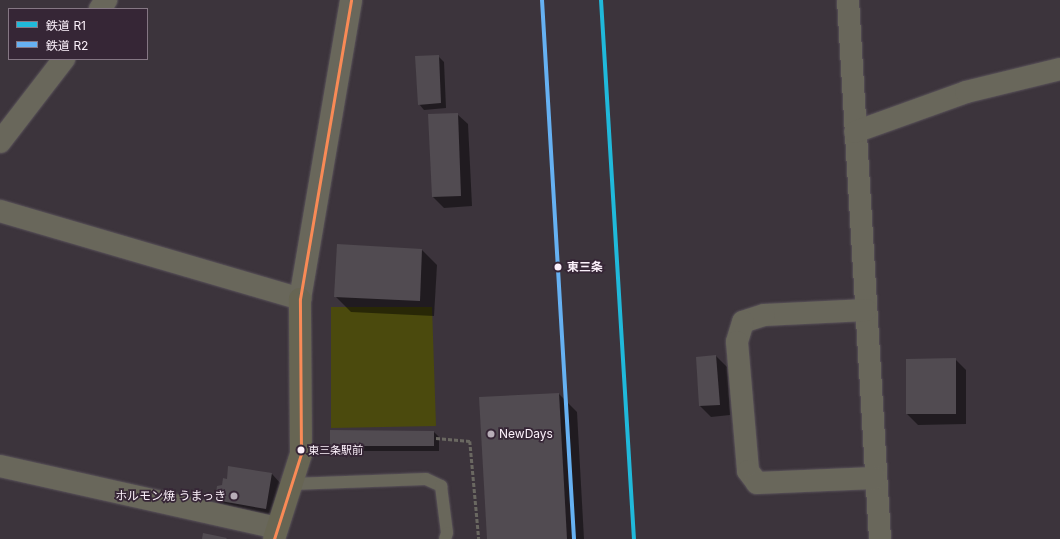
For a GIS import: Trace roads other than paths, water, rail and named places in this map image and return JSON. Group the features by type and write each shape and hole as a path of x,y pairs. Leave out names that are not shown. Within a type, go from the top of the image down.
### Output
{"main road":[{"path":"276,534 302,454 300,299"}],"street":[{"path":"0,212 300,299 351,0"},
{"path":"848,0 875,478 880,539"},
{"path":"0,142 63,60"},
{"path":"855,132 966,92 1060,69"},
{"path":"866,310 764,315 743,322 737,342 748,471 757,483 875,478"},
{"path":"0,466 276,534"}],"lane":[{"path":"292,484 426,479 441,486 447,533 445,539"}],"rail line":[{"name":"R2","path":"542,0 574,539"},
{"name":"R1","path":"601,0 634,539"}],"place":[{"name":"東三条","path":"558,267"},
{"name":"NewDays","path":"491,434"},
{"name":"東三条駅前","path":"301,450"},
{"name":"ホルモン焼 うまっき","path":"234,496"}]}
